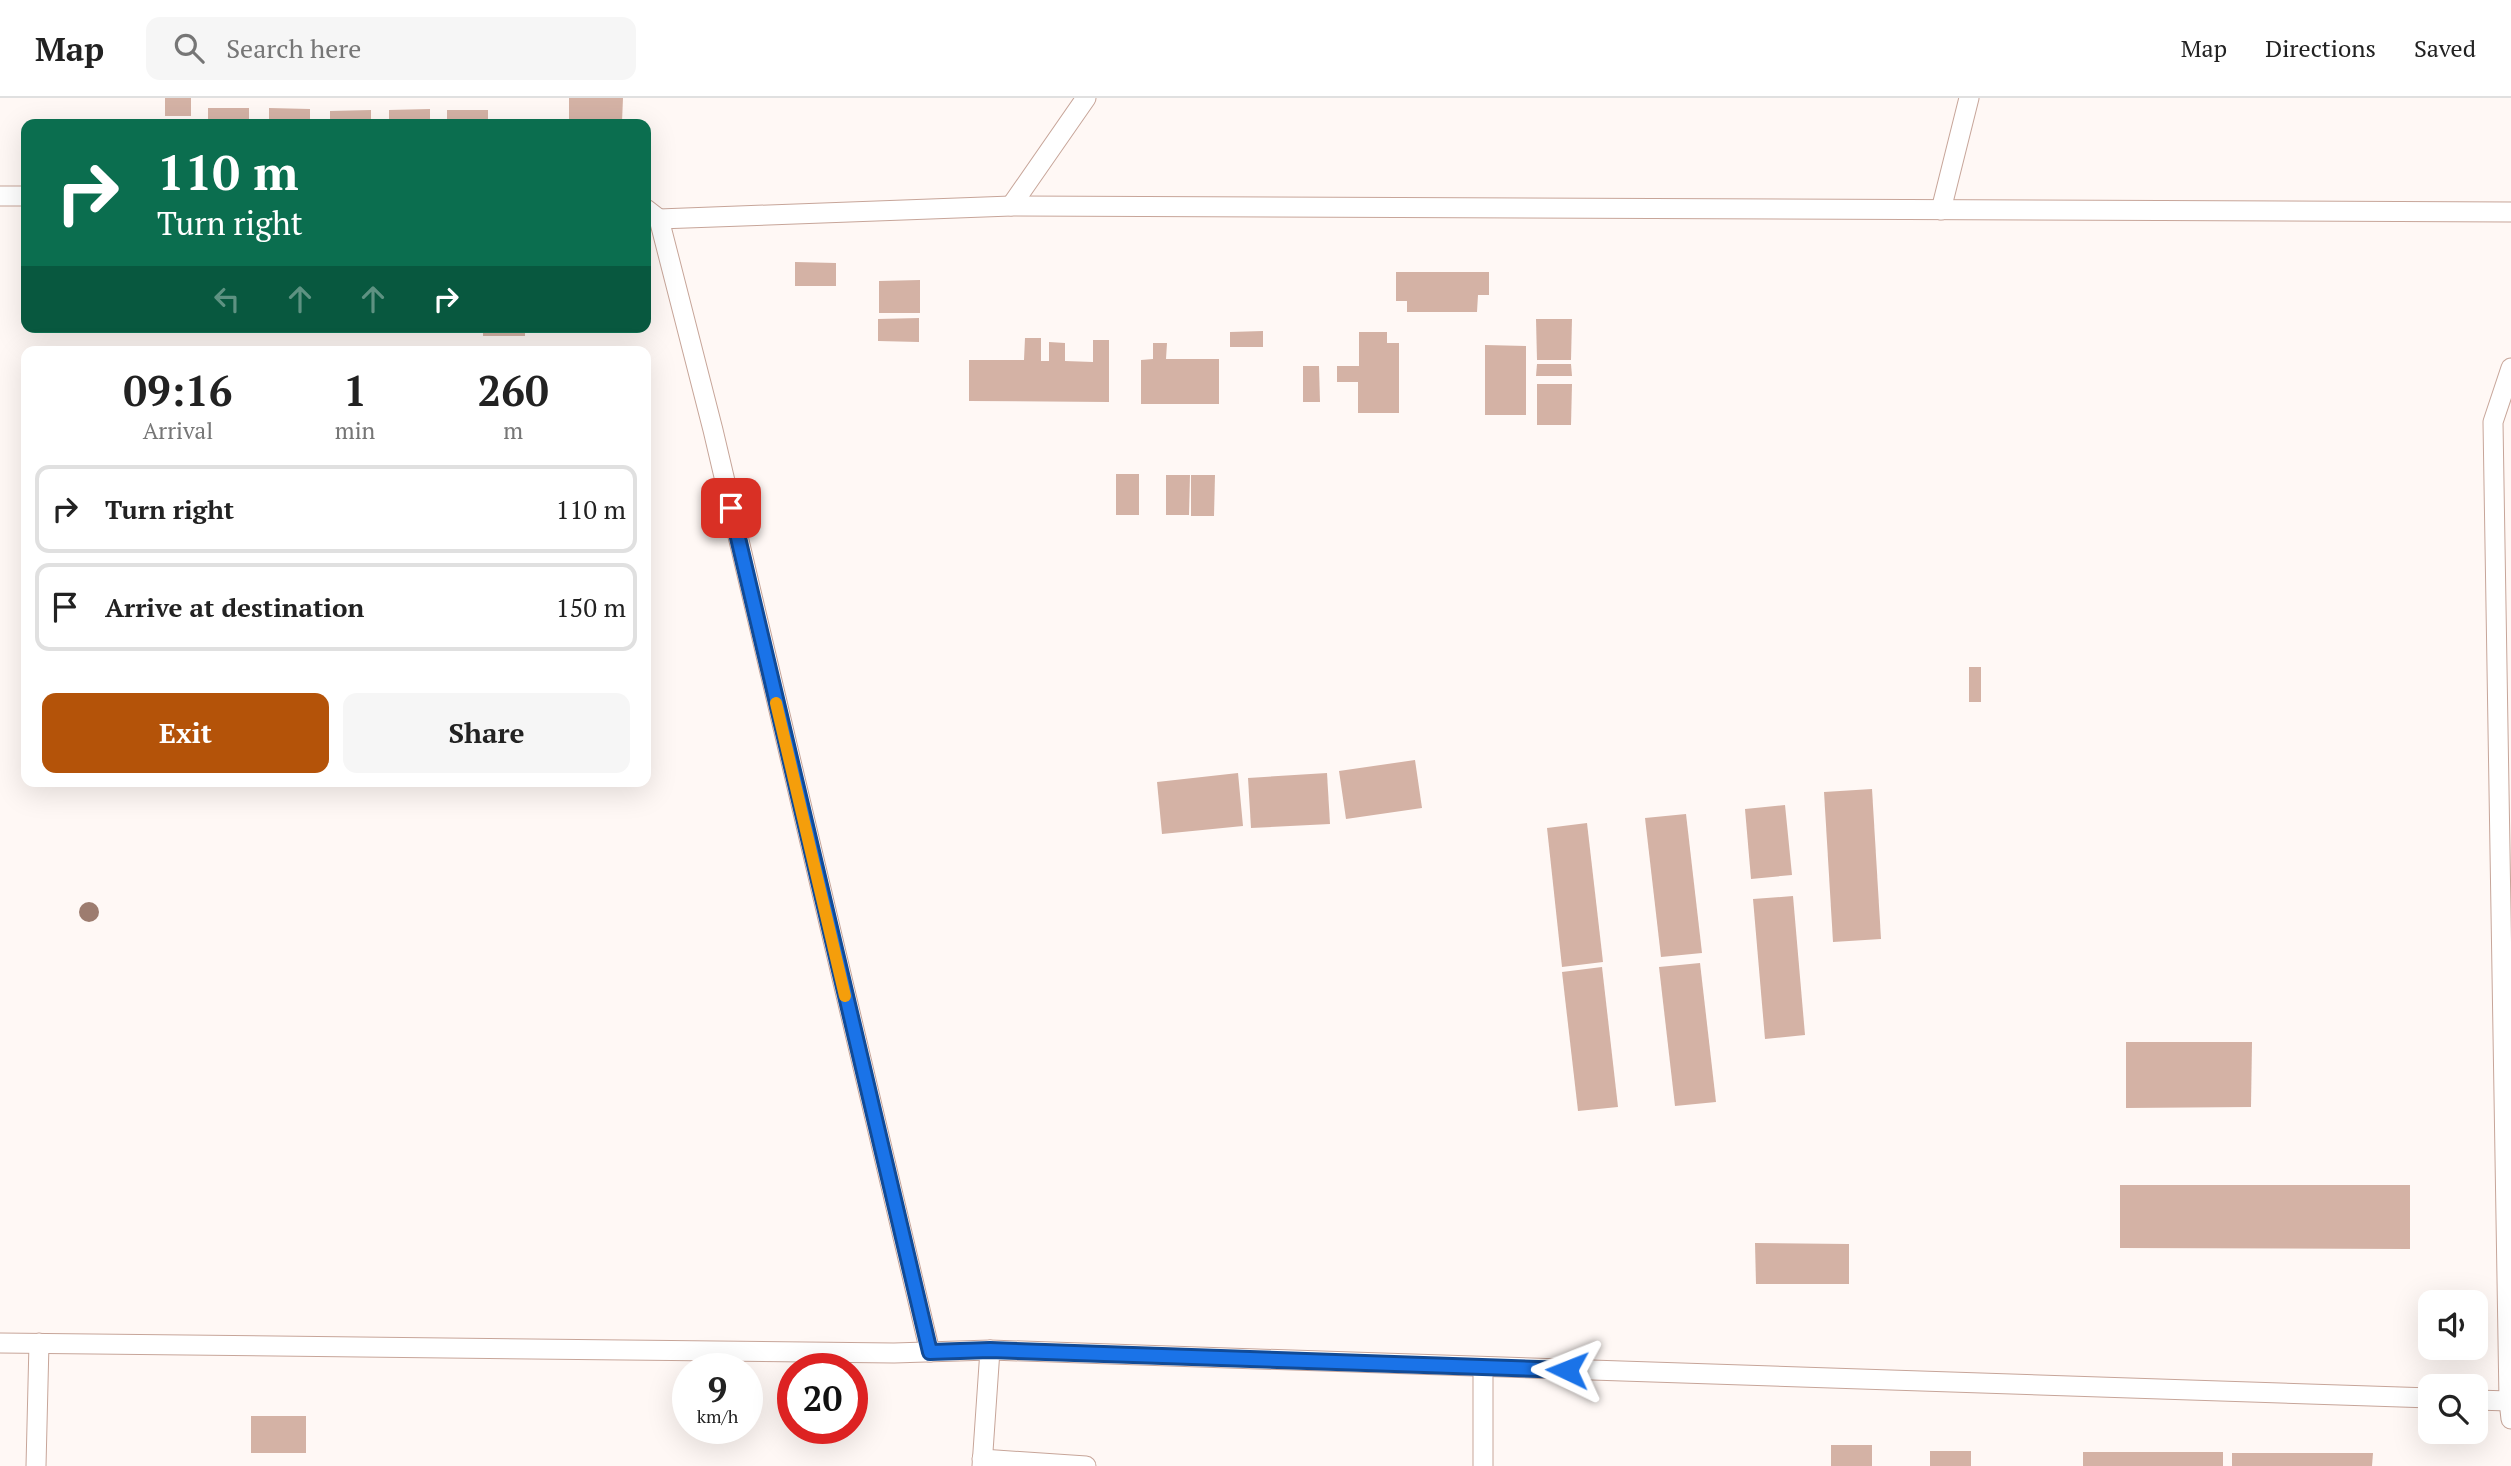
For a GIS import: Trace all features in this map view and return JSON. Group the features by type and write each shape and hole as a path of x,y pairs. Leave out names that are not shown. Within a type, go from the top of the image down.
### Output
{"lane":[{"path":"1011,206 1086,98"},
{"path":"1941,210 1969,98"},
{"path":"0,196 21,196"},
{"path":"930,1352 846,1004 713,429 652,214 1011,206 2511,212"},
{"path":"2488,1404 2510,1410 2493,422 2511,368"},
{"path":"0,1343 894,1353 990,1350 2418,1398"},
{"path":"36,1466 39,1343"},
{"path":"990,1350 982,1463 1086,1466"},
{"path":"1483,1367 1483,1466"}],"building":[{"path":"165,98 191,98 191,116 165,116"},
{"path":"569,98 623,98 622,119 569,119"},
{"path":"208,108 249,108 249,119 208,119"},
{"path":"269,108 310,109 310,119 269,119"},
{"path":"430,109 430,119 389,119 389,110"},
{"path":"371,110 371,119 330,119 330,111"},
{"path":"447,110 488,110 488,119 447,119"},
{"path":"795,262 836,263 836,286 795,286"},
{"path":"1396,272 1489,272 1489,295 1478,295 1477,312 1407,312 1407,301 1396,301"},
{"path":"920,280 920,313 879,313 879,281"},
{"path":"919,318 919,342 878,341 878,319"},
{"path":"1536,319 1572,319 1571,360 1537,360"},
{"path":"1263,331 1263,347 1230,347 1230,332"},
{"path":"1359,332 1387,332 1387,343 1399,343 1399,413 1358,413 1358,382 1337,382 1337,366 1359,366"},
{"path":"483,333 525,333 525,336 483,336"},
{"path":"1025,338 1041,338 1041,361 1049,361 1049,342 1065,343 1065,361 1093,362 1093,340 1109,340 1109,402 969,401 969,360 1024,360"},
{"path":"1153,343 1167,343 1166,359 1219,359 1219,404 1141,404 1141,360 1153,359"},
{"path":"1485,345 1526,346 1526,415 1485,415"},
{"path":"1537,364 1571,364 1572,376 1536,376"},
{"path":"1303,366 1319,366 1320,402 1303,402"},
{"path":"1537,384 1572,384 1571,425 1537,425"},
{"path":"1116,474 1139,474 1139,515 1116,515"},
{"path":"1166,475 1190,475 1189,515 1166,515"},
{"path":"1191,475 1215,475 1214,516 1191,516"},
{"path":"1969,667 1981,667 1981,702 1969,702"},
{"path":"1415,760 1422,808 1346,819 1339,771"},
{"path":"1238,773 1243,826 1162,834 1157,782"},
{"path":"1327,773 1330,824 1251,828 1248,778"},
{"path":"1872,789 1881,939 1833,942 1824,792"},
{"path":"1785,805 1792,875 1751,879 1745,809"},
{"path":"1686,814 1702,953 1661,957 1645,818"},
{"path":"1587,823 1603,962 1562,967 1547,828"},
{"path":"1793,896 1805,1035 1765,1039 1753,899"},
{"path":"1700,963 1716,1102 1675,1106 1659,967"},
{"path":"1602,967 1618,1107 1578,1111 1562,972"},
{"path":"2126,1042 2252,1042 2251,1107 2126,1108"},
{"path":"2120,1185 2410,1185 2410,1249 2120,1248"},
{"path":"1755,1243 1849,1244 1849,1284 1756,1284"},
{"path":"251,1416 306,1416 306,1453 251,1453"},
{"path":"1831,1445 1872,1445 1872,1466 1831,1466"},
{"path":"1930,1451 1971,1451 1971,1466 1930,1466"},
{"path":"2083,1452 2223,1452 2223,1466 2083,1466"},
{"path":"2232,1453 2373,1453 2372,1466 2232,1466"}],"slow traffic":[{"path":"776,703 845,996"}],"route":[{"path":"731,508 930,1352 990,1350 1567,1370"}]}
